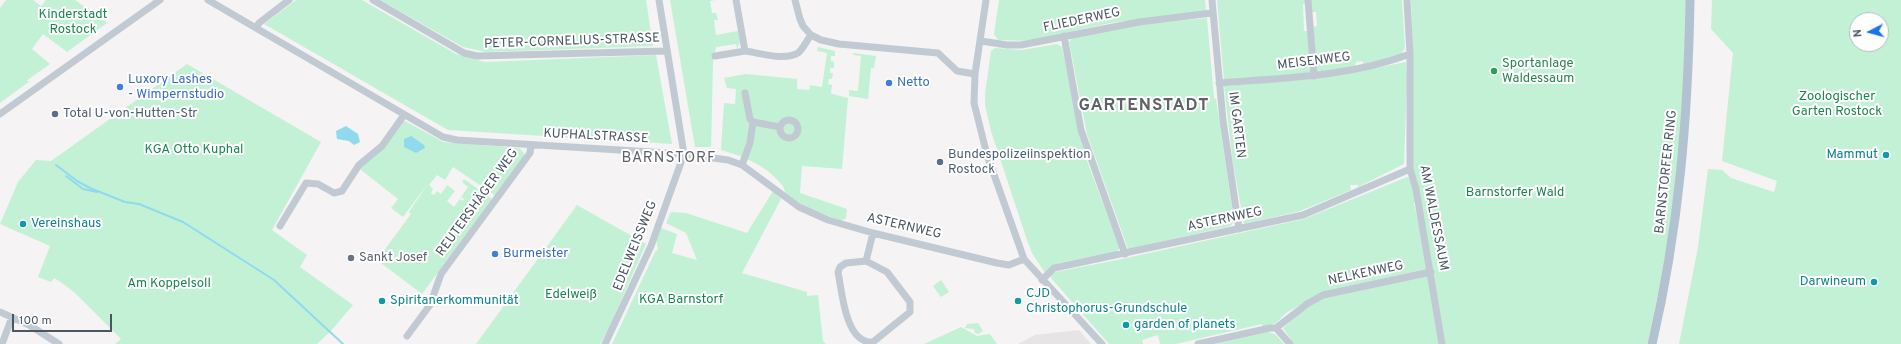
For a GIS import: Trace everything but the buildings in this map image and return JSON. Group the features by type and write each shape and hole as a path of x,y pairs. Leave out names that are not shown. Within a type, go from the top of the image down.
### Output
{"main road":[{"name":"BARNSTORFER RING","path":"1652,344 1669,260 1682,167 1688,92 1690,0"}],"street":[{"path":"0,114 160,0"},
{"name":"KUPHALSTRASSE","path":"208,0 443,137 450,139 531,145 684,154 728,160 742,165 783,195"},
{"path":"256,28 259,23 289,0"},
{"name":"PETER-CORNELIUS-STRASSE","path":"373,0 464,53 477,56 667,51"},
{"path":"658,0 684,154"},
{"path":"736,0 745,51"},
{"path":"795,0 800,19 812,35 821,40 839,44 938,53 958,71 975,74"},
{"path":"986,0 975,74 974,104 980,134 1024,260 1102,344"},
{"name":"IM GARTEN","path":"1212,0 1219,83 1229,168 1239,229"},
{"path":"1308,0 1314,76"},
{"name":"AM WALDESSAUM","path":"1407,0 1410,54 1410,169 1416,189 1442,344"},
{"name":"FLIEDERWEG","path":"980,41 1007,45 1021,45 1139,22 1212,13"},
{"path":"715,56 745,51 776,56 792,55 799,52 812,35"},
{"path":"1064,36 1083,136 1125,254"},
{"name":"MEISENWEG","path":"1219,83 1314,76 1363,68 1410,54"},
{"path":"742,165 750,143 753,122 750,119 745,93"},
{"path":"280,226 306,183 318,184 334,193 342,191 359,165 382,146 404,114"},
{"path":"753,122 780,126"},
{"name":"REUTERSHÄGER WEG","path":"408,336 430,305 441,274 530,153 531,145"},
{"name":"EDELWEISSWEG","path":"605,344 650,249 684,154"},
{"name":"ASTERNWEG","path":"1042,280 1054,268 1303,215 1410,169"},
{"name":"ASTERNWEG","path":"783,195 799,207 828,220 873,233 1003,264 1015,264 1024,260"},
{"path":"866,261 873,233"},
{"path":"866,261 887,272 910,302 911,308 910,312 873,342 866,344 861,342 849,327 838,272 840,267 846,262 866,261"},
{"name":"NELKENWEG","path":"1198,344 1270,328 1276,328 1307,304 1324,295 1431,272"},
{"path":"0,312 29,325 60,344"},
{"path":"2,344 12,317"},
{"path":"1276,328 1290,344"}],"shaded area":[{"path":"1079,330 1091,344 1018,344 1035,335"}],"green space":[{"name":"Kinderstadt Rostock","path":"6,0 33,0 41,6 46,0 75,0 107,23 67,52 43,34 32,49 50,64 26,81 30,81 0,103 0,8"},
{"path":"296,0 362,0 456,54 485,62 656,55 672,144 448,130 264,24"},
{"path":"380,0 646,0 653,46 486,52 463,47"},
{"path":"670,0 715,0 710,1 712,13 716,13 718,20 714,20 716,35 738,31 740,42 737,49 736,44 716,47 713,63 711,147 695,147"},
{"path":"999,0 1205,0 1206,11 1110,23 1030,41 998,40 994,34"},
{"path":"1217,0 1307,0 1307,4 1303,4 1304,31 1309,31 1311,73 1224,80"},
{"path":"1310,0 1402,0 1405,48 1399,57 1364,65 1362,61 1356,62 1355,67 1316,72 1313,27 1317,26 1316,12 1311,12"},
{"name":"Barnstorfer Wald","path":"1411,0 1686,0 1685,67 1678,167 1660,285 1647,344 1294,344 1283,328 1323,295 1431,272 1410,169 1413,55"},
{"name":"Zoologischer Garten Rostock","path":"1712,0 1901,0 1901,344 1679,344 1698,247 1708,169 1722,170 1731,178 1774,192 1777,181 1722,161 1733,53 1711,29"},
{"path":"1207,18 1214,98 1216,99 1234,220 1231,226 1128,249 1087,134 1069,42 1073,37 1134,25"},
{"path":"1057,44 1062,47 1086,158 1120,249 1114,252 1058,263 1045,273 1032,253 1027,240 991,131 985,105 985,94 991,51 995,48 1022,50"},
{"path":"818,47 835,51 835,56 831,56 831,61 834,62 834,68 830,68 830,73 833,73 832,79 829,79 828,84 832,85 831,93 829,93 848,98 842,169 802,166 800,193 847,209 846,218 841,221 804,206 791,198 776,178 762,167 747,159 721,150 724,103 735,104 736,89 727,88 724,78 746,74 797,79 797,89 809,90 810,85 822,87 827,53 817,51"},
{"path":"853,53 876,56 874,68 871,68 868,99 849,96 849,90 858,91 861,56 853,55"},
{"path":"1406,62 1407,80 1404,164 1358,187 1358,185 1350,185 1351,190 1300,211 1244,224 1233,164 1224,86 1321,78"},
{"path":"187,64 321,142 272,230 307,255 300,267 353,305 330,332 317,344 115,344 121,339 75,293 54,278 51,282 38,277 50,246 0,224 18,182 36,160 51,161"},
{"path":"403,121 443,142 519,148 524,153 524,157 496,196 453,167 445,180 437,175 429,185 433,189 431,193 434,195 437,191 441,194 447,185 455,191 447,201 454,207 460,199 463,201 464,199 461,197 468,187 462,182 464,179 492,199 422,294 377,260 411,214 409,212 429,182 403,217 391,208 398,199 361,170 361,167"},
{"path":"1407,177 1411,178 1416,202 1414,203 1429,270 1312,298 1286,313 1276,323 1263,327 1262,324 1176,344 1160,344 1158,335 1142,340 1143,344 1109,344 1051,278 1051,275 1055,272 1122,259 1304,219"},
{"name":"KGA Barnstorf","path":"773,191 781,199 742,273 807,292 807,296 818,295 823,341 826,344 612,344 655,252 658,249 656,240 661,228 677,234 672,253 697,260 686,233 666,223 671,212 686,213 747,233"},
{"name":"Edelweiß","path":"577,205 646,244 609,328 600,344 476,344"},
{"path":"941,280 949,292 941,297 933,286"},
{"path":"978,323 983,331 978,334 975,333 974,329 965,328 967,324"},
{"path":"961,327 977,336 990,334 997,344 924,344"},
{"path":"1268,332 1275,334 1284,344 1215,344"}],"water":[{"path":"346,126 358,134 360,142 354,145 349,141 337,139 336,131"},
{"path":"411,136 424,145 425,148 416,153 404,147 404,139"}],"waterway":[{"path":"56,165 77,181 90,188 125,202 139,204 183,222 274,280 343,344"},
{"path":"66,176 83,189 97,192"}],"place":[{"name":"Sportanlage Waldessaum","path":"1494,71"},
{"name":"Netto","path":"889,83"},
{"name":"Luxory Lashes - Wimpernstudio","path":"120,87"},
{"name":"Total U-von-Hutten-Str","path":"55,114"},
{"name":"Mammut","path":"1886,155"},
{"name":"Bundespolizeiinspektion Rostock","path":"940,162"},
{"name":"Vereinshaus","path":"23,224"},
{"name":"Burmeister","path":"495,254"},
{"name":"Sankt Josef","path":"351,258"},
{"name":"Darwineum","path":"1874,282"},
{"name":"Spiritanerkommunität","path":"382,301"},
{"name":"CJD Christophorus-Grundschule","path":"1018,301"},
{"name":"garden of planets","path":"1126,325"}],"district":[{"name":"GARTENSTADT","path":"1144,107"},
{"name":"BARNSTORF","path":"669,159"}],"park label":[{"name":"KGA Otto Kuphal","path":"194,150"},
{"name":"Am Koppelsoll","path":"169,284"}]}
